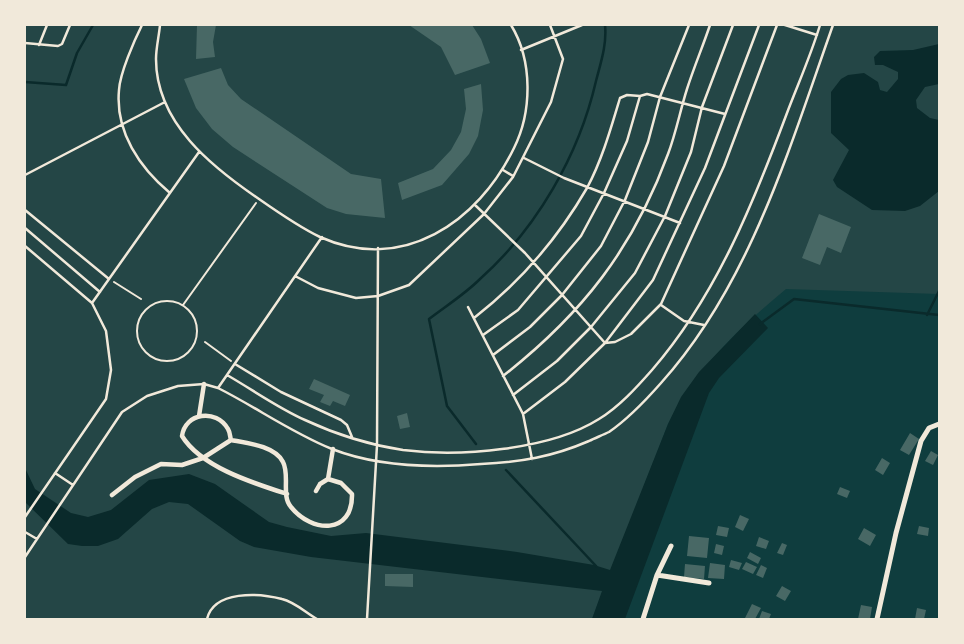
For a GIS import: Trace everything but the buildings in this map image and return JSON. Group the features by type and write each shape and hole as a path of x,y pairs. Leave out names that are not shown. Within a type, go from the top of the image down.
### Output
{"street":[{"path":"198,416 204,384"},
{"path":"231,440 228,428 212,416 198,416 189,420 183,428 182,436 195,454 238,476 287,494"},
{"path":"877,619 896,533 921,440 929,428 939,424"},
{"path":"112,495 135,477 160,464 182,465 204,458 231,440 255,445 271,451 283,462 290,506 304,519 320,526 336,525 345,519 352,508 352,494 341,483 328,479"},
{"path":"316,491 320,484 328,479 333,449"},
{"path":"643,619 657,575 671,546"},
{"path":"657,575 709,583"}],"lane":[{"path":"39,45 47,25"},
{"path":"25,43 60,45 70,25"},
{"path":"142,25 118,90 121,125 142,165 170,193"},
{"path":"160,25 156,60 165,102 199,152 232,181 285,217 322,237 354,247 378,248 416,244 451,227 475,205 504,170 523,130 528,99 526,69 511,25"},
{"path":"295,276 318,288 356,298 378,296 409,285 484,214 513,176 524,158 551,102 563,59 550,25"},
{"path":"521,50 582,25"},
{"path":"493,355 530,327 562,295 601,246 625,200 648,142 660,97 689,25"},
{"path":"503,376 533,352 576,311 611,266 645,209 669,153 710,25"},
{"path":"513,395 556,361 591,327 635,273 665,216 691,152 702,107 733,25"},
{"path":"523,414 564,382 605,343 653,280 705,168 759,25"},
{"path":"605,343 614,342 631,334 661,304 724,166 777,25"},
{"path":"785,25 817,35"},
{"path":"227,375 304,420 378,445 404,450 513,449 553,439 599,420 634,390 669,350 690,321 715,279 761,182 820,25"},
{"path":"25,557 122,412 147,396 178,386 204,384 218,388 300,434 333,449 376,460 448,467 532,459 560,453 608,432 646,399 686,355 704,326 758,228 833,25"},
{"path":"474,318 501,297 534,263 563,225 588,187 608,140 620,98 627,95 640,96 644,94 684,102 725,114"},
{"path":"483,335 518,310 581,236 604,193 627,140 640,96"},
{"path":"25,174 165,102"},
{"path":"92,303 199,152"},
{"path":"524,158 564,178 625,200 680,223"},
{"path":"504,170 513,176"},
{"path":"475,205 534,263 605,343"},
{"path":"25,210 109,279"},
{"path":"25,228 100,292"},
{"path":"218,388 322,237"},
{"path":"25,246 92,303 106,330 111,370 106,399 25,517"},
{"path":"367,619 378,445 378,248"},
{"path":"661,304 684,321 704,326"},
{"path":"468,307 523,414 532,459"},
{"path":"234,364 281,392 340,420 347,425 352,437"},
{"path":"55,473 73,485"},
{"path":"25,532 37,539"},
{"path":"206,619 214,604 223,599 242,596 283,599 317,619"}],"path":[{"path":"183,306 259,199"},
{"path":"109,279 141,299"},
{"path":"158,302 175,302 183,306 190,311 197,327 193,345 187,353 170,361 151,356 139,341 139,322 143,314 158,302"},
{"path":"205,342 234,364"}],"shaded area":[{"path":"25,25 939,25 939,294 786,289 735,334 705,367 679,404 668,424 592,619 25,619"},
{"path":"939,44 939,84 925,87 916,100 917,108 930,118 939,120 939,191 920,206 905,211 872,210 837,187 833,180 849,150 831,133 831,92 841,79 848,75 864,73 878,82 880,90 887,92 898,79 898,72 883,65 875,65 874,57 880,51 913,50"},
{"path":"755,314 768,328 719,378 709,393 625,619 592,619 602,591 311,557 254,547 240,541 188,504 169,502 152,509 118,539 98,546 68,544 25,502 25,468 35,489 71,513 88,517 111,510 149,480 189,474 215,484 269,522 287,527 331,536 366,533 517,552 594,565 610,570 668,424 681,397 699,372"}],"waterway":[{"path":"25,82 66,85 77,53 93,25"},
{"path":"476,444 447,406 429,319 468,290 501,259 520,237 553,189 579,136 588,109 603,53 605,25"},
{"path":"927,315 939,291"},
{"path":"760,324 794,299 939,315"},
{"path":"506,470 596,566"}]}
